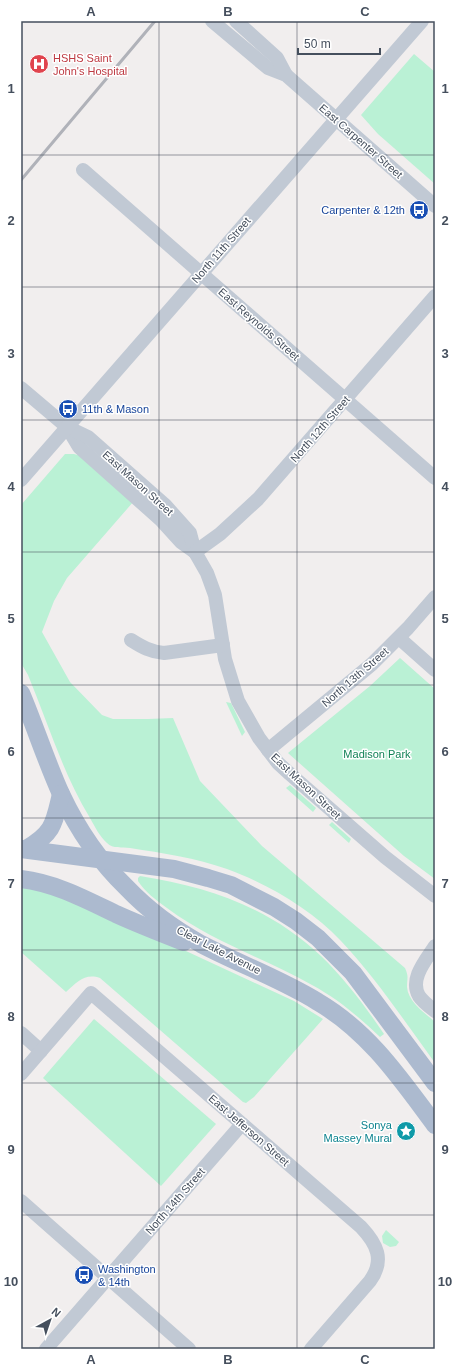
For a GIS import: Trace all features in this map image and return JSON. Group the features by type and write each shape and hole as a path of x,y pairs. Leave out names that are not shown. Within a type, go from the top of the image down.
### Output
{"main road":[{"name":"Clear Lake Avenue","path":"21,693 61,794 83,835 126,888 171,926 201,944 292,987 319,1002 341,1018 378,1051 396,1072 435,1125"},
{"path":"24,849 43,839 51,829 55,820 61,794"},
{"path":"24,849 174,869 231,885 256,897 296,921 318,938 354,973 435,1083"},
{"path":"21,879 31,880 61,888 156,932 245,965"}],"street":[{"name":"East Carpenter Street","path":"212,21 268,68 286,76 435,206"},
{"name":"East Carpenter Street","path":"236,21 277,58 286,76"},
{"name":"North 11th Street","path":"21,480 422,21"},
{"name":"East Reynolds Street","path":"83,170 435,478"},
{"name":"North 12th Street","path":"195,552 220,534 258,499 435,296"},
{"name":"East Mason Street","path":"21,388 67,428 79,447 161,520 181,542 195,552 207,573 216,595 227,667 238,701 248,720 278,763 385,857 435,896"},
{"name":"North 13th Street","path":"268,750 354,680 398,638 435,597"},
{"path":"398,638 435,670"},
{"path":"131,640 147,650 156,652 223,645"},
{"path":"435,946 417,975 415,982 419,996 435,1011"},
{"name":"East Jefferson Street","path":"41,1051 90,993 371,1237 379,1259 377,1268 370,1281 311,1349"},
{"path":"21,1033 41,1051 21,1074"},
{"name":"North 14th Street","path":"46,1349 242,1124"},
{"path":"21,1201 189,1349"}],"green space":[{"path":"414,54 435,72 435,184 378,134 361,115"},
{"path":"65,454 81,456 134,501 67,578 54,601 42,632 70,682 102,715 113,719 173,718 200,781 262,846 405,968 410,998 435,1022 435,1063 390,1000 354,955 329,929 303,908 258,882 227,869 179,856 112,846 104,841 98,832 72,784 56,748 28,675 21,663 21,505"},
{"name":"Madison Park","path":"400,658 435,689 435,879 404,856 288,753 370,686"},
{"path":"226,702 231,703 245,732 242,736"},
{"path":"290,785 316,808 313,812 286,788"},
{"path":"332,822 351,839 349,843 329,825"},
{"path":"140,876 190,886 214,893 259,912 280,924 301,939 330,965 370,1013 384,1034 380,1037 348,1009 322,990 220,940 184,920 147,892 138,881"},
{"path":"21,884 89,906 294,1001 323,1019 254,1097 246,1103 243,1102 100,978 90,977 82,979 66,992 21,952"},
{"path":"94,1019 216,1124 161,1186 43,1078"},
{"path":"386,1230 399,1242 396,1246 390,1247 383,1243 382,1236"}],"railway":[{"path":"21,180 155,21"}],"place":[{"name":"HSHS Saint John's Hospital","path":"39,64"},
{"name":"Carpenter & 12th","path":"419,210"},
{"name":"11th & Mason","path":"68,409"},
{"name":"Sonya Massey Mural","path":"406,1131"},
{"name":"Washington & 14th","path":"84,1275"}]}
